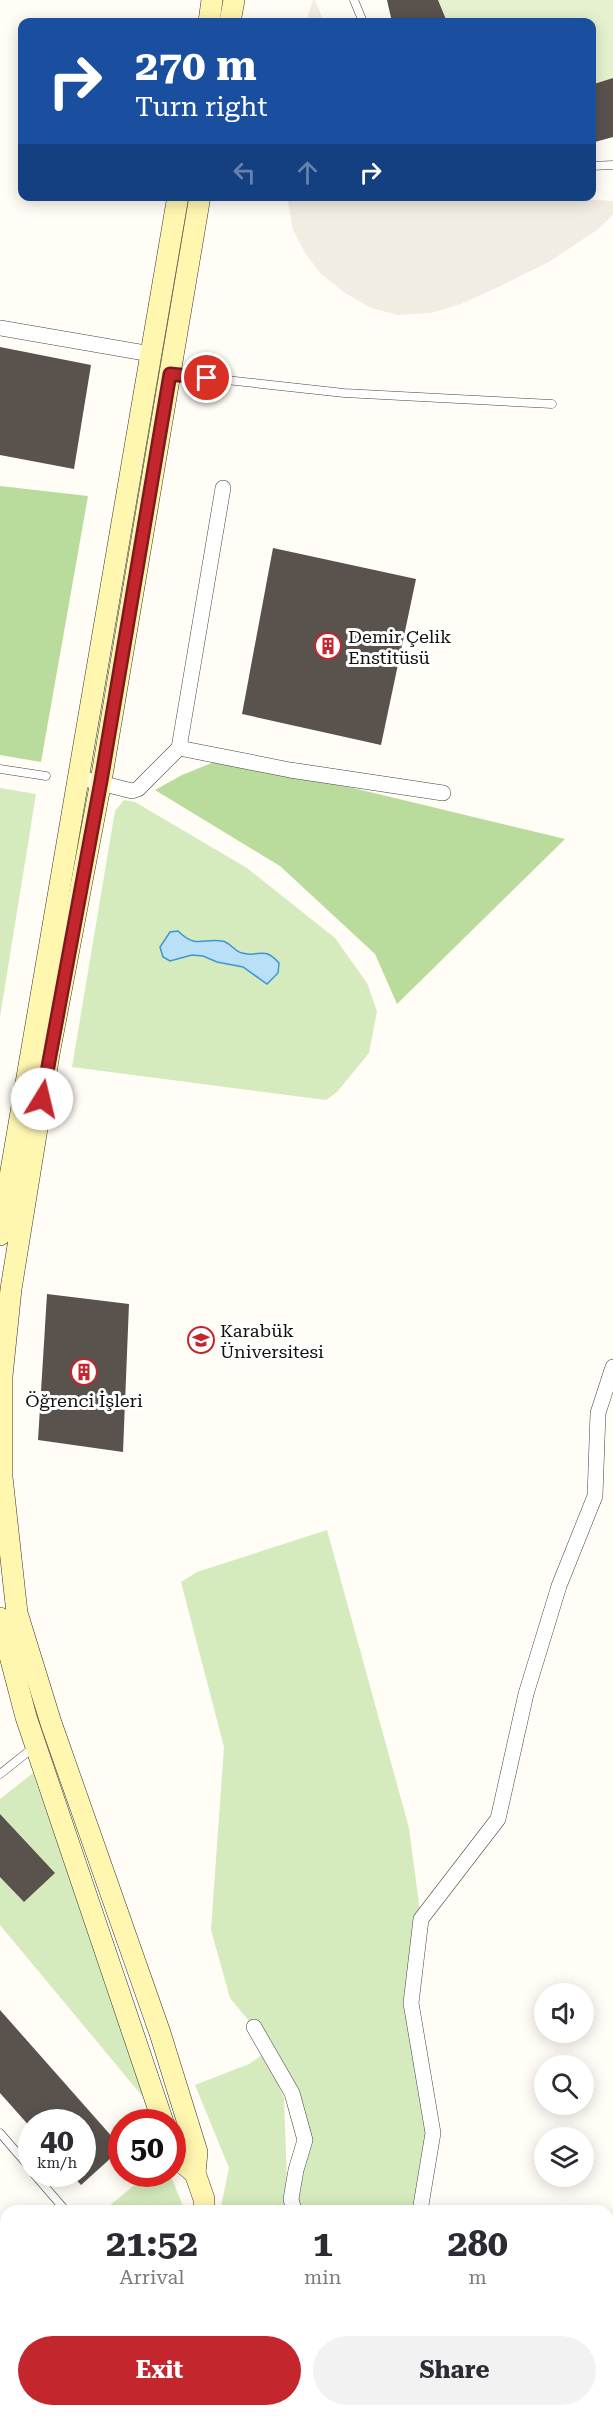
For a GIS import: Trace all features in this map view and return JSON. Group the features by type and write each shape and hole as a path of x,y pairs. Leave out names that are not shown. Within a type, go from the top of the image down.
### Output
{"main road":[{"path":"209,18 212,0"},
{"path":"231,18 234,0"},
{"path":"0,1235 177,201"},
{"path":"199,201 101,781 6,1280 2,1376 2,1477 17,1613 51,1723 160,2033 197,2152 195,2173 204,2205"},
{"path":"0,1618 36,1746 159,2109"},
{"path":"186,2166 195,2173"}],"street":[{"path":"0,328 151,354"},
{"path":"78,777 101,781 132,791 138,789 179,748 224,488"},
{"path":"179,748 290,770 443,793"},
{"path":"421,2205 433,2133 411,2003 421,1919 498,1819 526,1694 555,1597 595,1496 598,1413 613,1367"},
{"path":"254,2027 292,2093 305,2140 296,2170 291,2199 292,2205"}],"lane":[{"path":"354,0 361,18"},
{"path":"596,166 613,165"},
{"path":"170,374 344,393 552,404"},
{"path":"0,769 46,776"},
{"path":"0,1774 36,1746"},
{"path":"0,2133 18,2154"},
{"path":"46,2187 61,2205"}],"green space":[{"path":"387,0 613,0 613,137 596,142 596,18 391,18"},
{"path":"0,486 88,496 41,762 0,755"},
{"path":"214,762 353,788 565,839 397,1004 375,954 280,866 155,790 182,775"},
{"path":"0,788 36,794 0,1017"},
{"path":"124,800 135,802 247,868 335,938 367,983 377,1011 369,1053 337,1092 326,1100 72,1067 115,811"},
{"path":"327,1530 409,1828 421,1919 411,2003 433,2133 421,2205 295,2205 305,2140 254,2027 230,1998 211,1930 224,1747 181,1582 197,1572"},
{"path":"33,1773 148,2103 0,1925 0,1799"},
{"path":"265,2053 284,2098 288,2205 221,2205 229,2168 195,2085 249,2064"},
{"path":"132,2187 175,2187 183,2205 110,2205"}],"shaded area":[{"path":"313,0 315,0 322,18 307,18"},
{"path":"288,201 613,201 613,215 597,230 549,262 461,304 431,313 398,315 371,308 345,293 321,274 305,253 293,230"}],"water":[{"path":"178,931 190,940 222,941 242,953 265,953 279,963 278,973 267,984 243,967 217,962 203,956 192,955 170,961 163,957 160,947 170,932"}],"building":[{"path":"387,0 438,0 445,18 391,18"},
{"path":"613,78 613,137 596,142 596,83"},
{"path":"0,347 91,365 74,469 0,455"},
{"name":"Demir Çelik Enstitüsü","path":"273,548 416,579 381,745 242,714"},
{"name":"Öğrenci İşleri","path":"47,1294 129,1304 123,1452 38,1440"},
{"path":"0,1814 55,1873 24,1902 0,1877"},
{"path":"0,2010 88,2109 18,2109 18,2113 0,2093"},
{"path":"96,2119 108,2132 108,2161 96,2171"}],"place":[{"name":"Demir Çelik Enstitüsü","path":"328,646"},
{"name":"Karabük Üniversitesi","path":"201,1340"},
{"name":"Öğrenci İşleri","path":"84,1372"}],"route":[{"path":"42,1099 101,781 170,374 207,378"}]}
